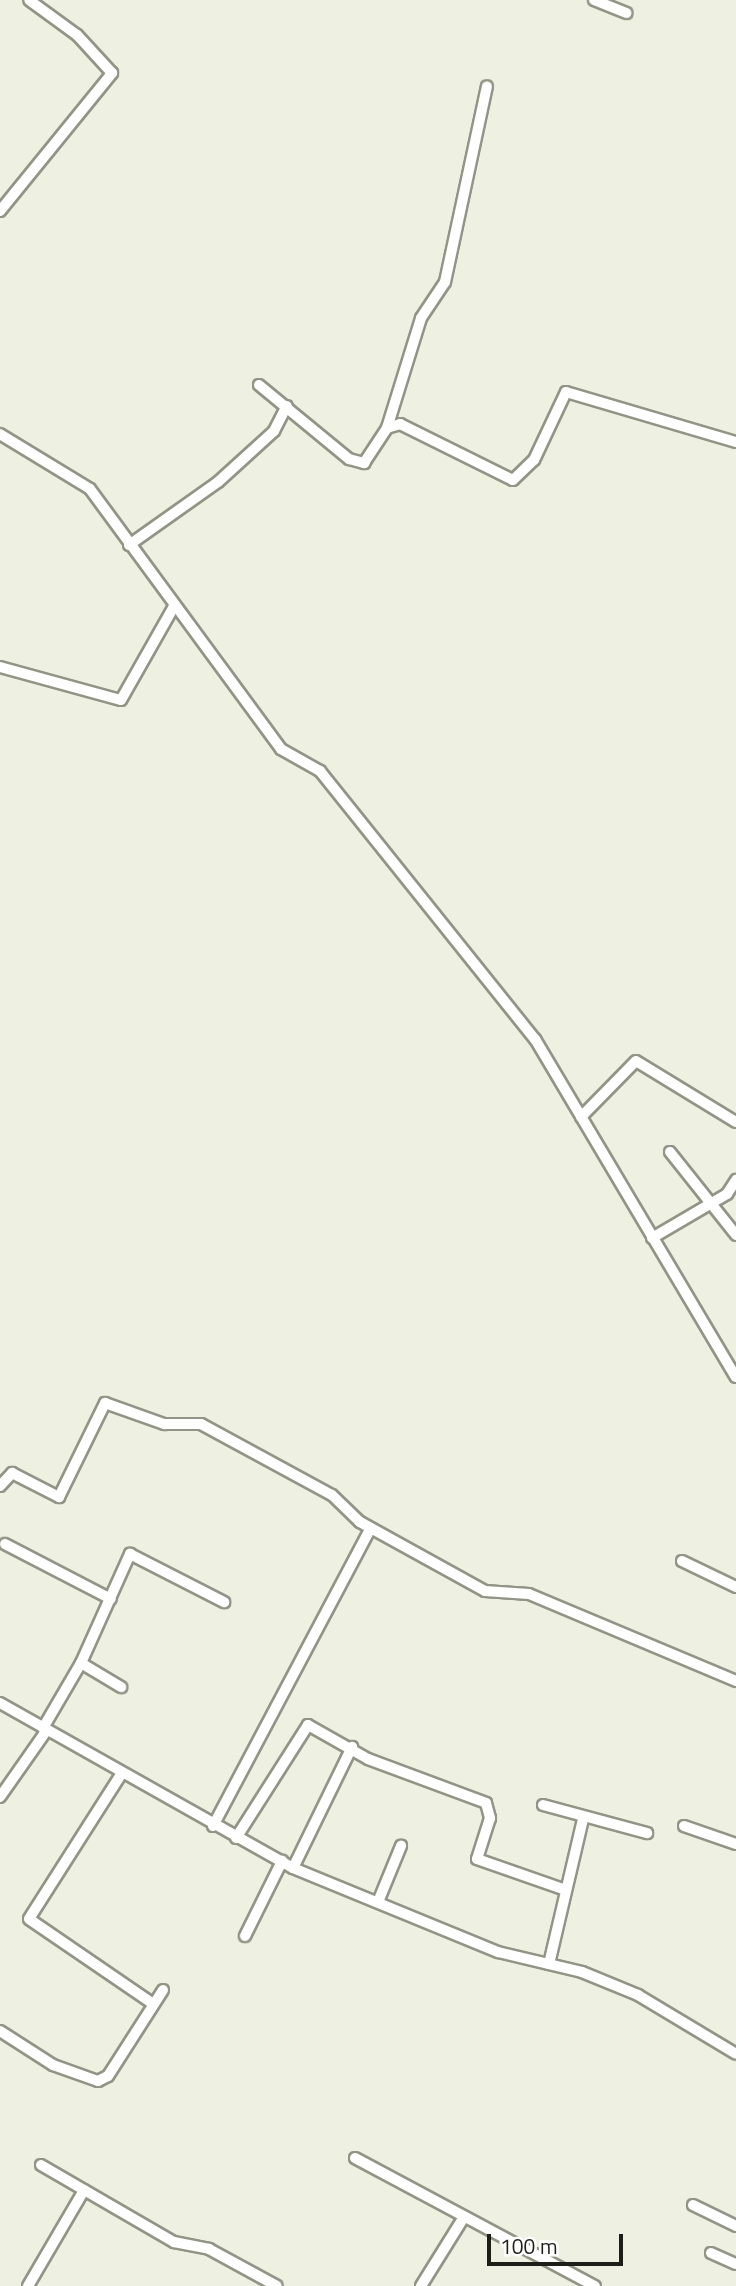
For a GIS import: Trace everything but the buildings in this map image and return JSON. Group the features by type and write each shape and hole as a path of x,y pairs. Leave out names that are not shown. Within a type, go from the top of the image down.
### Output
{"street":[{"path":"0,211 111,74 77,35 29,0"},
{"path":"594,0 626,13"},
{"path":"259,385 349,459 364,463 387,428 421,318 445,282 487,86"},
{"path":"387,428 414,429 513,480 534,460 566,392 736,442"},
{"path":"129,545 218,482 274,431 287,406"},
{"path":"0,434 90,489 173,608 281,750 320,771 535,1039 736,1377"},
{"path":"0,667 121,700 173,608"},
{"path":"581,1117 636,1061 736,1122"},
{"path":"670,1152 713,1200 736,1236"},
{"path":"652,1238 713,1200 736,1180"},
{"path":"0,1486 12,1473 59,1497 105,1402 117,1403 164,1424 201,1424 243,1443 332,1495 372,1528 485,1591 529,1594 736,1681"},
{"path":"213,1826 372,1528"},
{"path":"5,1545 111,1599"},
{"path":"0,1797 45,1729 81,1663 130,1553 224,1602"},
{"path":"682,1561 736,1587"},
{"path":"81,1663 121,1688"},
{"path":"0,1703 120,1776 293,1868 498,1952 549,1964 638,1995 736,2053"},
{"path":"236,1838 308,1725 425,1784 486,1803 491,1818 477,1859 566,1890"},
{"path":"293,1868 352,1746"},
{"path":"120,1776 29,1919 153,2004"},
{"path":"543,1805 583,1818 647,1833"},
{"path":"549,1964 583,1818"},
{"path":"684,1826 736,1844"},
{"path":"377,1902 401,1846"},
{"path":"245,1936 282,1861"},
{"path":"0,2031 53,2065 99,2081 108,2076 163,1990"},
{"path":"355,2158 596,2286"},
{"path":"41,2165 174,2242 209,2249 276,2286"},
{"path":"28,2286 84,2190"},
{"path":"693,2205 736,2226"},
{"path":"421,2286 464,2217"},
{"path":"711,2253 736,2264"}]}
